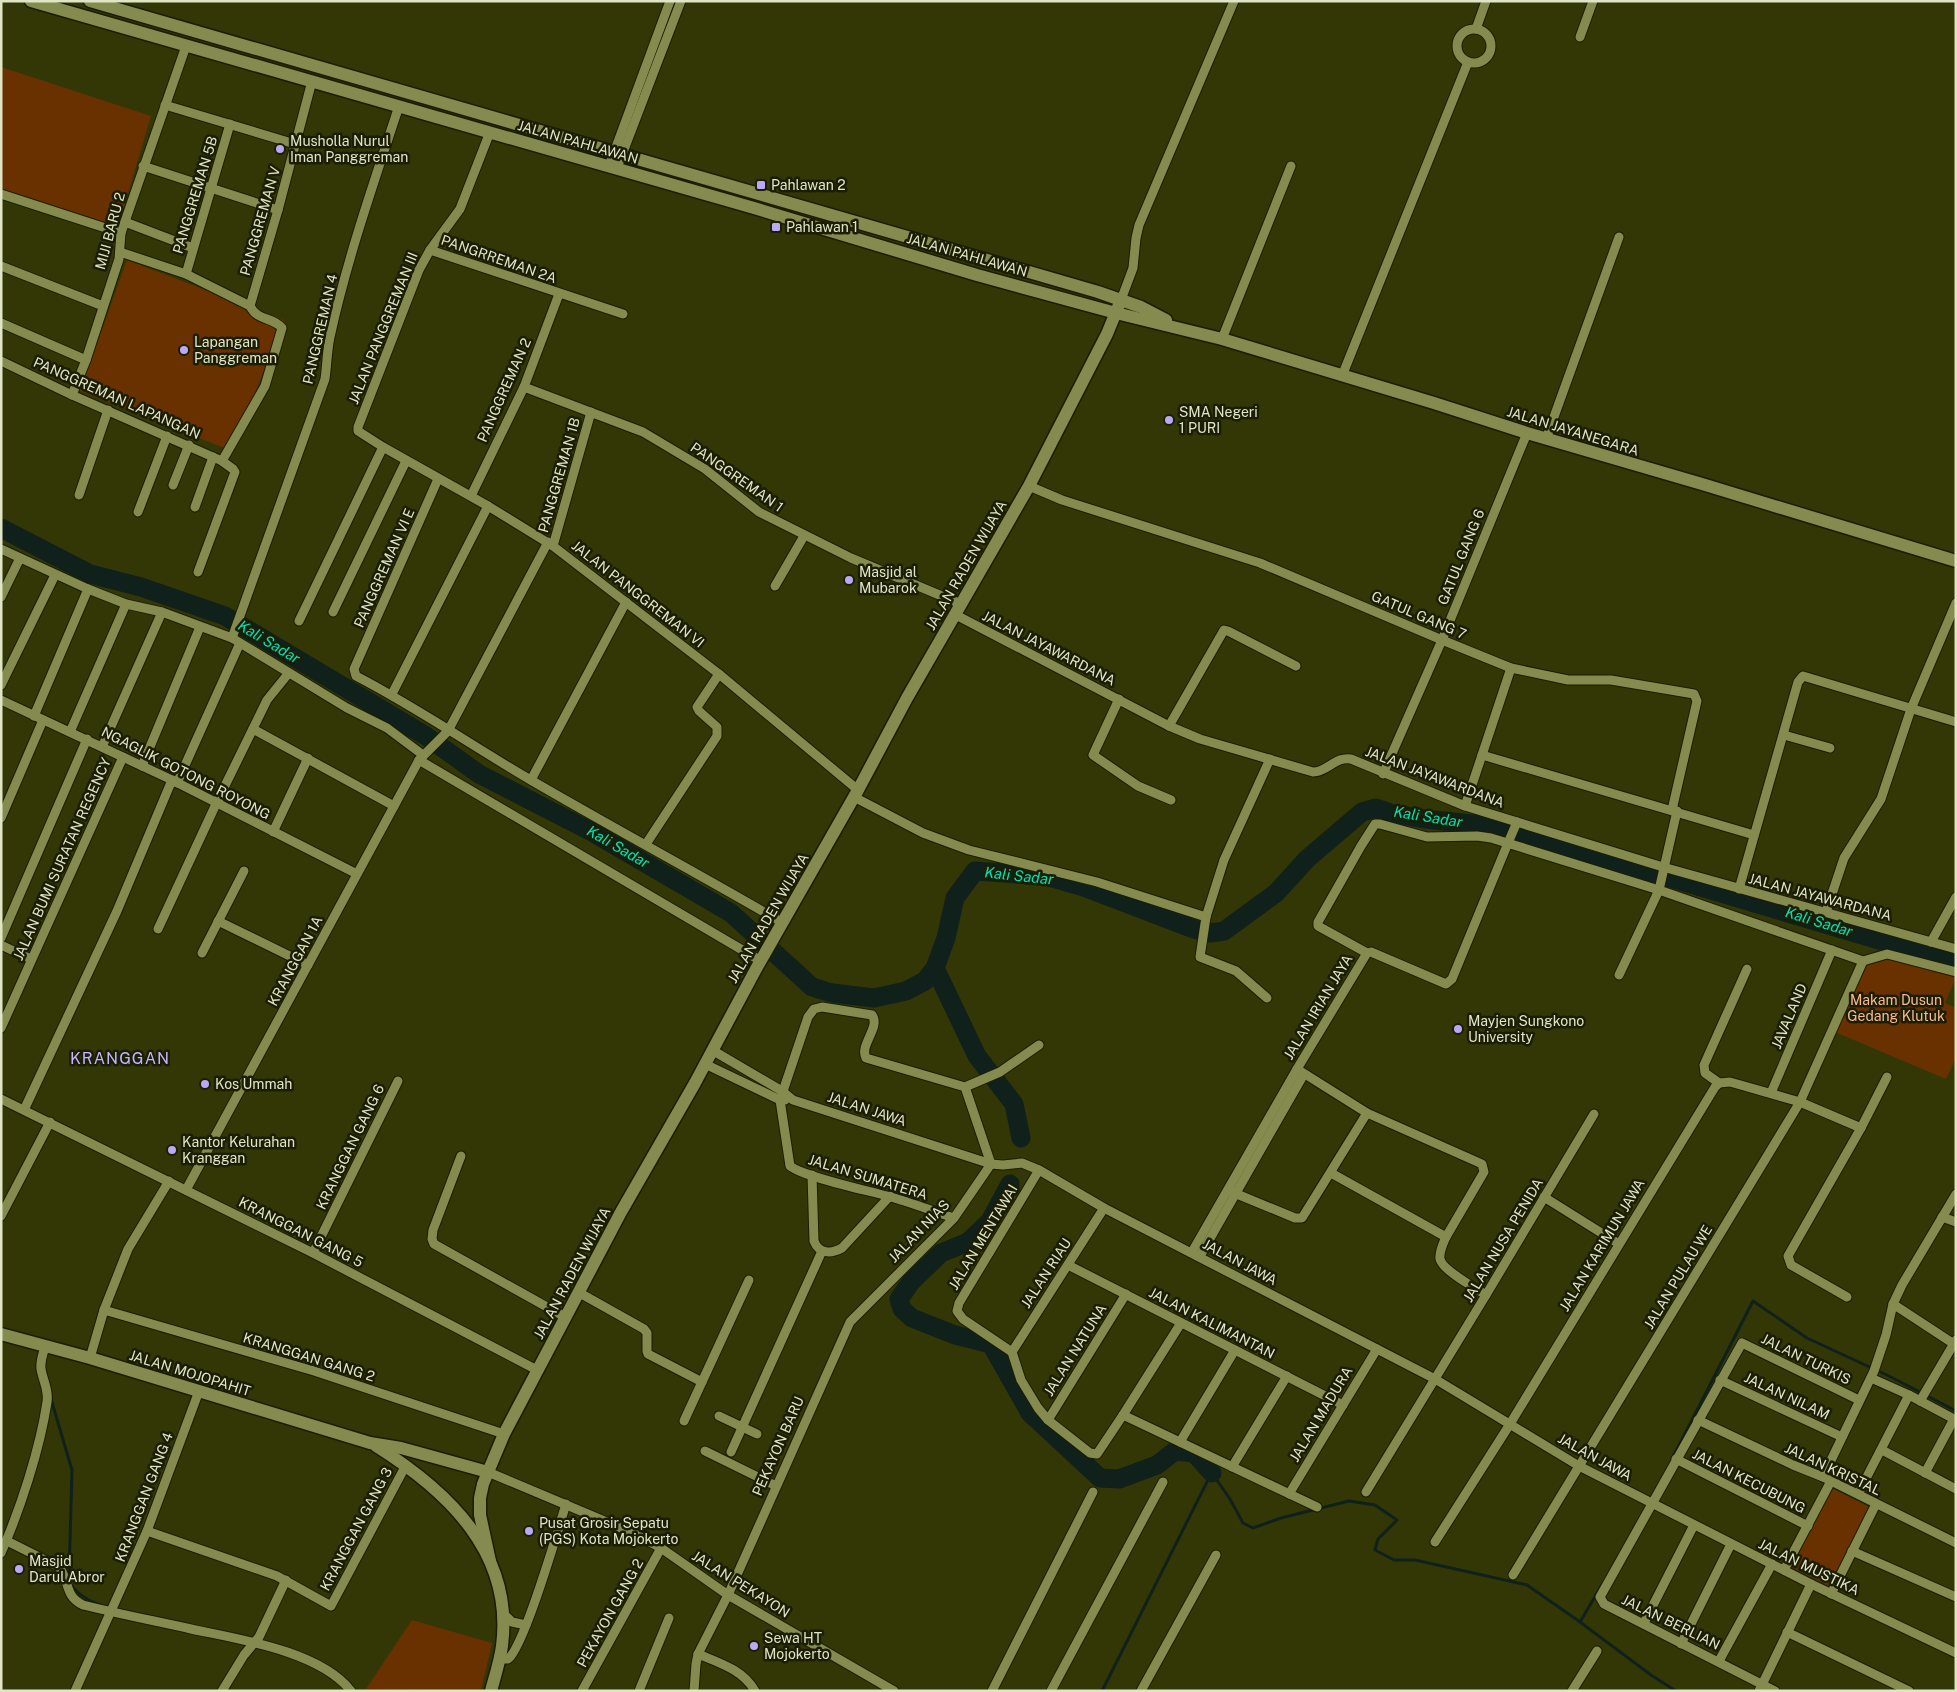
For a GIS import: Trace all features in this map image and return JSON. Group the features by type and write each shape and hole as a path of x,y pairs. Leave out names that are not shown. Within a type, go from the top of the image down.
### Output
{"main road":[{"name":"JALAN PAHLAWAN","path":"30,1 613,167 977,275 1116,313"},
{"name":"JALAN PAHLAWAN","path":"90,1 122,6 428,99 1121,300"},
{"path":"423,113 428,99"},
{"path":"754,208 758,194"},
{"name":"JALAN RADEN WIJAYA","path":"490,1561 480,1515 480,1498 488,1472 504,1434 621,1212 958,609 1030,486 1121,300"},
{"name":"JALAN JAYANEGARA","path":"1121,300 1141,307 1181,328"},
{"name":"JALAN JAYANEGARA","path":"1116,313 1222,339 1526,433 1956,561"},
{"name":"JALAN MOJOPAHIT","path":"1,1334 90,1358 370,1443 401,1448 488,1472"},
{"name":"JALAN MOJOPAHIT","path":"370,1443 406,1465 438,1490 464,1517 490,1561 498,1584 502,1612 502,1646 491,1691"}],"street":[{"path":"613,167 670,1"},
{"path":"617,153 681,1"},
{"path":"1121,300 1133,268 1139,225 1234,1"},
{"path":"1476,29 1486,1"},
{"path":"1580,37 1593,1"},
{"path":"1476,29 1482,30 1490,38 1491,50 1489,56 1480,63 1468,62 1460,55 1457,45 1458,40 1466,32 1476,29"},
{"name":"MIJI BARU 2","path":"72,395 86,360 120,252 121,233 124,222 186,46"},
{"path":"1342,376 1468,62"},
{"name":"PANGGREMAN V","path":"250,306 312,81"},
{"path":"165,105 295,144"},
{"name":"PANGGREMAN 4","path":"24,1110 116,911 236,641 235,627 324,379 330,339 341,294 398,106"},
{"name":"PANGGREMAN 5B","path":"186,274 230,124"},
{"name":"JALAN PANGGREMAN III","path":"382,447 360,432 358,427 419,270 430,250 460,209 490,132"},
{"path":"143,166 278,210"},
{"path":"1222,339 1290,166"},
{"path":"1,194 121,233"},
{"path":"124,222 193,248"},
{"path":"1546,439 1620,237"},
{"name":"PANGRREMAN 2A","path":"430,250 623,314"},
{"path":"120,252 186,274 250,306 255,315 279,324 282,331 265,386 218,459 195,507"},
{"path":"1,266 103,306"},
{"name":"PANGGREMAN 2","path":"471,496 524,387 559,294"},
{"path":"1,323 86,360"},
{"name":"PANGGREMAN LAPANGAN","path":"1,361 72,395 188,445 218,459 233,469 235,472 198,572"},
{"name":"PANGGREMAN 1","path":"524,387 643,432 705,469 753,508 804,536 958,609"},
{"path":"78,495 108,410"},
{"name":"PANGGREMAN 1B","path":"448,731 550,544 591,412"},
{"name":"GATUL GANG 6","path":"1383,774 1442,640 1526,433"},
{"path":"138,512 167,436"},
{"path":"174,485 188,445"},
{"path":"299,621 382,447"},
{"name":"JALAN PANGGREMAN VI","path":"382,447 471,496 550,544 719,674 856,793 923,833 968,850 1097,882 1205,919"},
{"path":"333,612 406,461"},
{"name":"PANGGREMAN VI E","path":"392,694 356,676 354,669 438,479"},
{"name":"GATUL GANG 7","path":"1030,486 1062,500 1260,562 1511,668 1568,680 1604,680 1694,694 1697,701 1675,810"},
{"path":"488,506 392,694 448,731 531,780 646,844 782,924"},
{"path":"775,586 804,536"},
{"path":"1,549 54,575 126,604 162,612 236,641 288,674 386,728 421,758 763,957"},
{"path":"1,597 20,558"},
{"path":"1,685 54,575"},
{"path":"1,818 88,589"},
{"path":"531,780 626,602"},
{"path":"1826,912 1844,858 1881,798 1911,709 1956,603"},
{"path":"70,732 126,604"},
{"name":"JALAN JAYAWARDANA","path":"958,609 1169,726 1200,739 1318,772 1344,758 1516,824 1663,870 1826,912 1956,949"},
{"path":"102,746 162,612"},
{"path":"142,766 200,627"},
{"path":"1169,726 1224,630 1296,666"},
{"path":"1465,806 1511,668"},
{"path":"158,930 216,804 270,695 288,674"},
{"path":"646,844 717,736 717,727 697,707 719,674"},
{"path":"1739,889 1798,682 1803,676 1956,722"},
{"path":"1119,699 1093,755 1138,786 1171,800"},
{"name":"NGAGLIK GOTONG ROYONG","path":"1,700 102,746 357,874"},
{"path":"253,729 394,806"},
{"name":"KRANGGAN 1A","path":"186,1190 421,758 448,731"},
{"path":"1784,735 1830,748"},
{"path":"1,938 87,739"},
{"path":"1482,755 1675,810 1754,835"},
{"name":"JALAN BUMI SURATAN REGENCY","path":"1,1028 123,757"},
{"path":"273,832 308,758"},
{"path":"1266,998 1236,971 1200,957 1205,919 1224,860 1270,759"},
{"path":"1620,975 1660,887 1675,810"},
{"path":"1367,953 1318,926 1318,922 1375,824 1380,824 1427,837 1477,836 1510,840 1660,887 1863,961 1886,954 1956,972"},
{"name":"JALAN IRIAN JAYA","path":"1196,1254 1367,953 1371,952 1442,983 1449,982 1516,824"},
{"path":"202,953 244,871"},
{"path":"1931,942 1956,897"},
{"path":"218,921 308,965"},
{"path":"1,945 31,959"},
{"name":"JAVALAND","path":"1771,1093 1832,950"},
{"name":"JALAN PULAU WE","path":"1513,1574 1800,1102 1863,961"},
{"path":"1747,969 1704,1065 1705,1072 1720,1083 1730,1082 1800,1102 1861,1128"},
{"name":"JALAN SUMATERA","path":"954,1218 890,1196 796,1170 789,1163 780,1100 808,1017 818,1007 874,1016 864,1052 864,1055 869,1059 965,1087"},
{"path":"991,1164 965,1087 1000,1072 1040,1045"},
{"name":"JALAN JAWA","path":"712,1050 782,1091 793,1100"},
{"name":"JALAN JAWA","path":"705,1064 780,1100 793,1100 991,1164 1022,1163 1039,1170 1104,1208 1196,1254 1435,1380 1579,1466 1649,1503"},
{"path":"1300,1072 1367,1113 1482,1164 1484,1172 1446,1237 1440,1253 1444,1267 1486,1295"},
{"path":"1847,1297 1791,1265 1788,1256 1861,1128 1887,1076"},
{"name":"KRANGGAN GANG 6","path":"313,1253 398,1081"},
{"name":"JALAN KARIMUN JAWA","path":"1434,1542 1510,1424 1715,1087 1720,1083"},
{"name":"KRANGGAN GANG 5","path":"1,1099 313,1253 538,1370"},
{"path":"1231,1192 1299,1219 1305,1216 1367,1113"},
{"name":"JALAN NUSA PENIDA","path":"1366,1492 1594,1114"},
{"path":"1,1216 50,1122"},
{"path":"461,1156 433,1230 432,1240 434,1244 565,1317"},
{"name":"JALAN NIAS","path":"860,1311 954,1218 991,1164"},
{"name":"JALAN MENTAWAI","path":"1012,1352 963,1319 957,1311 959,1303 1039,1170"},
{"path":"1331,1173 1446,1237"},
{"path":"812,1175 814,1242 816,1247 822,1251 832,1253 842,1248 890,1196"},
{"path":"90,1358 104,1310 128,1249 169,1181"},
{"path":"1784,1570 1808,1526 1842,1437 1873,1371 1886,1334 1893,1304 1902,1284 1956,1194"},
{"path":"1544,1197 1619,1244"},
{"name":"JALAN RIAU","path":"1012,1352 1104,1208"},
{"path":"1942,1216 1956,1222"},
{"path":"731,1452 822,1251"},
{"name":"JALAN KALIMANTAN","path":"1068,1265 1343,1405"},
{"path":"684,1421 749,1280"},
{"path":"578,1292 644,1329 647,1333 648,1354 702,1382"},
{"name":"JALAN NATUNA","path":"1048,1420 1126,1294"},
{"path":"1893,1304 1955,1342 1923,1397"},
{"name":"KRANGGAN GANG 2","path":"104,1310 314,1371 504,1434"},
{"name":"PEKAYON BARU","path":"694,1691 698,1654 728,1595 843,1335 850,1322 860,1311"},
{"path":"1012,1352 1026,1390 1048,1420 1090,1453 1095,1454 1123,1415 1181,1323"},
{"name":"JALAN TURKIS","path":"1720,1380 1742,1343 1859,1400"},
{"path":"1,1553 7,1541 38,1446 48,1401 47,1389 41,1368 41,1359 45,1347"},
{"name":"JALAN MADURA","path":"1289,1494 1377,1349"},
{"path":"1180,1442 1235,1350"},
{"path":"1873,1371 1909,1395 1923,1397 1955,1420 1925,1473"},
{"path":"1232,1467 1287,1376"},
{"path":"1649,1503 1720,1380"},
{"name":"JALAN NILAM","path":"1720,1380 1842,1437"},
{"name":"KRANGGAN GANG 4","path":"75,1691 148,1531 199,1391"},
{"path":"1858,1494 1909,1395"},
{"path":"1123,1415 1317,1507"},
{"path":"719,1416 757,1434"},
{"name":"JALAN KRISTAL","path":"1698,1420 1827,1479 1956,1543"},
{"path":"1882,1450 1956,1490"},
{"path":"706,1451 776,1486"},
{"name":"JALAN KECUBUNG","path":"1676,1459 1808,1526"},
{"name":"KRANGGAN GANG 3","path":"286,1580 331,1606 406,1465"},
{"name":"JALAN PEKAYON","path":"488,1472 620,1527 661,1548 728,1595 894,1691"},
{"path":"1052,1691 1163,1482"},
{"path":"992,1691 1093,1492"},
{"name":"JALAN MUSTIKA","path":"1649,1503 1831,1594 1956,1653"},
{"name":"JALAN BERLIAN","path":"1649,1503 1600,1597 1604,1604 1681,1644 1719,1661 1761,1688 1775,1691"},
{"path":"499,1659 508,1659 514,1653 526,1626 566,1504"},
{"path":"1831,1594 1876,1504"},
{"path":"1644,1624 1694,1525"},
{"path":"148,1531 286,1580 256,1639 222,1691"},
{"path":"7,1541 59,1567 69,1594 78,1603 112,1612 256,1639 321,1666 344,1682 351,1691"},
{"path":"1681,1644 1731,1544"},
{"name":"PEKAYON GANG 2","path":"582,1691 661,1548"},
{"path":"1852,1551 1956,1596"},
{"path":"1141,1691 1216,1554"},
{"path":"1719,1661 1772,1564"},
{"path":"1761,1688 1811,1584"},
{"path":"502,1612 512,1622 526,1626"},
{"path":"639,1691 670,1618"},
{"path":"1787,1632 1909,1691"},
{"path":"1572,1691 1597,1651"},
{"path":"698,1654 734,1669 747,1679 755,1691"}],"green space":[{"path":"1,67 151,116 118,227 1,189"},
{"name":"Lapangan Panggreman","path":"127,260 284,320 232,451 80,391"},
{"name":"Makam Dusun Gedang Klutuk","path":"1887,958 1956,977 1945,1003 1956,1008 1956,1058 1946,1079 1835,1032 1865,965"},
{"path":"1831,1488 1871,1508 1832,1587 1792,1567"},
{"path":"412,1620 492,1643 481,1691 366,1689"}],"waterway":[{"name":"Kali Sadar","path":"1,528 90,574 141,587 225,616 426,736 479,774 592,832 731,913 812,987 832,993 874,998 906,991 925,981 935,968 946,938 955,898 975,871 1046,876 1084,887 1194,929 1210,933 1224,931 1276,893 1307,859 1362,812 1376,808 1390,813 1425,819 1499,827 1956,963"},
{"path":"935,968 977,1056 1014,1104 1021,1138"},
{"path":"1010,1184 990,1221 968,1242 941,1253 911,1282 899,1299 902,1309 912,1318 955,1335 991,1344 1030,1413 1100,1478 1119,1479 1157,1465 1175,1451 1194,1453 1212,1473"},
{"path":"1673,1457 1753,1301 1807,1338 1891,1377 1956,1411"},
{"path":"51,1399 72,1470 69,1577"},
{"path":"1212,1473 1230,1499 1243,1523 1253,1528 1281,1518 1349,1501 1375,1505 1397,1520 1378,1539 1375,1550 1394,1560 1415,1560 1527,1585 1580,1622 1603,1583"},
{"path":"1102,1691 1211,1474"},
{"path":"70,1583 85,1598 95,1603 117,1610 149,1616"},
{"path":"1580,1622 1651,1675 1676,1691"}],"place":[{"name":"Musholla Nurul Iman Panggreman","path":"280,149"},
{"name":"Pahlawan 2","path":"761,185"},
{"name":"Pahlawan 1","path":"776,227"},
{"name":"Lapangan Panggreman","path":"184,350"},
{"name":"SMA Negeri 1 PURI","path":"1169,420"},
{"name":"Masjid al Mubarok","path":"849,580"},
{"name":"Mayjen Sungkono University","path":"1458,1029"},
{"name":"Kos Ummah","path":"205,1084"},
{"name":"Kantor Kelurahan Kranggan","path":"172,1150"},
{"name":"Pusat Grosir Sepatu (PGS) Kota Mojokerto","path":"529,1531"},
{"name":"Masjid Darul Abror","path":"19,1569"},
{"name":"Sewa HT Mojokerto","path":"754,1646"}],"district":[{"name":"KRANGGAN","path":"120,1058"}]}
